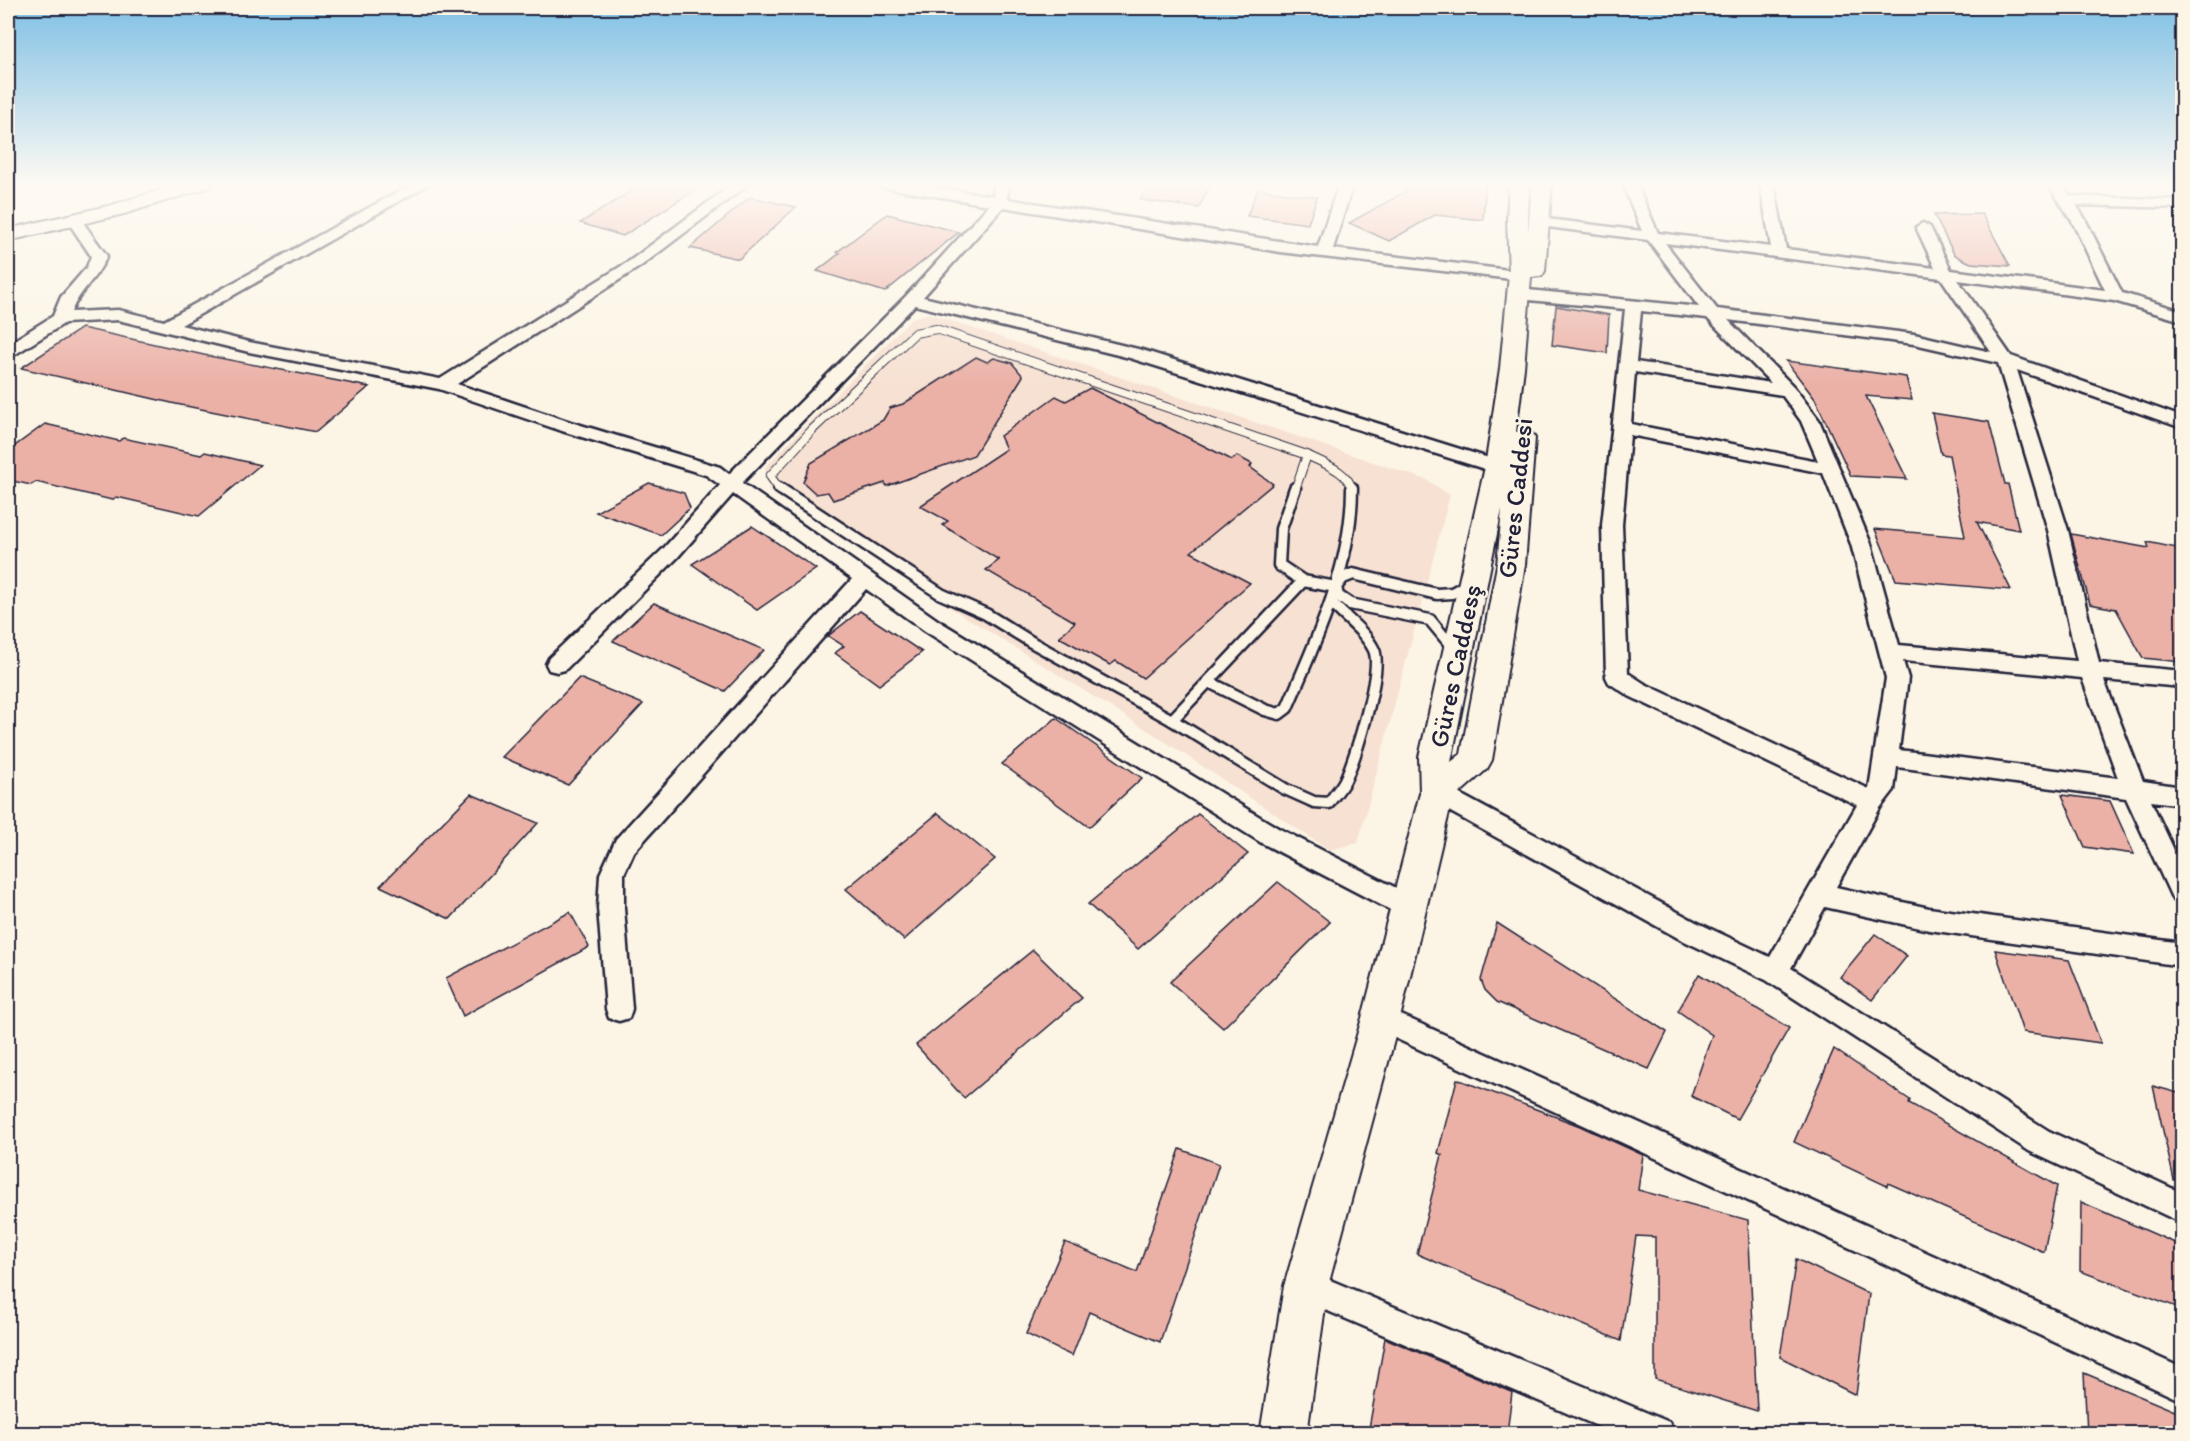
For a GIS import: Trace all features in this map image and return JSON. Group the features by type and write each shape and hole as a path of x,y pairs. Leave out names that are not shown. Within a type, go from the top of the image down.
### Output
{"street":[{"path":"60,319 69,297 94,268 99,256 95,250"},
{"path":"166,327 304,250"},
{"path":"443,385 653,250"},
{"path":"557,664 634,590 711,510 732,482 912,299 956,250"},
{"path":"1313,250 1633,305 1914,339 2004,360 2182,423"},
{"name":"Güres Caddesş","path":"1283,1434 1306,1286 1381,1018 1437,793 1436,757 1498,467 1524,288 1520,250"},
{"name":"Güres Caddesi","path":"1437,793 1476,760 1511,565 1524,288 1536,250"},
{"path":"1663,250 1713,314 1788,390 1810,420 1861,544 1897,678 1882,790 1872,801 1821,895 1775,972"},
{"path":"1765,250 2116,296 2182,315"},
{"path":"1934,250 1945,273 2004,360 2058,530 2090,670 2134,790 2182,892"},
{"path":"2093,250 2116,296"},
{"path":"912,299 1136,354 1498,467"},
{"path":"1633,305 1612,525 1617,677 1636,690 1872,801"},
{"path":"8,351 60,319 117,315 249,347 443,385 568,427 713,471 732,482 932,626 1269,835 1409,907"},
{"path":"1627,366 1788,390"},
{"path":"1622,429 1831,469"},
{"path":"619,1009 611,908 612,874 625,846 865,577"},
{"path":"1890,652 2182,679"},
{"path":"1886,757 2182,796"},
{"path":"1437,793 1687,930 1775,972 2039,1141 2182,1208"},
{"path":"1821,895 1929,919 2182,955"},
{"path":"1381,1018 2182,1386"},
{"path":"1306,1286 1657,1434"}],"lane":[{"path":"1209,682 1265,710 1279,714 1287,708 1331,602 1352,513 1352,486 1343,474 1306,454 936,329 927,329 915,333 812,430 770,476 781,491 941,594 986,614 1033,643 1172,720 1285,789 1314,802 1329,803 1343,783 1355,754 1378,660 1369,641 1344,618 1331,602"},
{"path":"1306,454 1281,529 1279,565 1303,581 1336,587"},
{"path":"1336,587 1343,578 1353,574 1437,594 1452,593 1473,582"},
{"path":"1172,720 1303,581"},
{"path":"1336,587 1338,596 1350,604 1430,620 1457,653"}],"shaded area":[{"path":"928,313 1427,480 1450,495 1358,843 1329,850 1152,733 893,572 769,491 765,467 912,318"}],"building":[{"path":"700,250 749,250 739,259"},
{"path":"936,250 885,292 817,271 840,253 837,252"},
{"path":"1952,250 2002,250 2010,266 1971,263 1954,254"},
{"path":"1556,306 1609,315 1607,353 1552,345"},
{"path":"82,328 204,355 369,387 316,432 176,404 21,368"},
{"path":"976,357 987,362 994,358 1012,363 1023,376 974,455 887,486 885,483 833,500 828,492 816,494 803,482 811,463 883,420 890,408 903,404"},
{"path":"1786,361 1906,377 1912,400 1866,396 1907,479 1851,476 1815,399"},
{"path":"1090,388 1232,460 1237,456 1252,464 1250,467 1273,484 1191,552 1250,583 1143,678 1116,661 1110,665 1059,637 1075,622 986,570 999,560 942,525 948,521 920,506 1006,449 1000,436 1056,396 1066,401"},
{"path":"1932,413 1989,422 2019,530 1977,522 2011,590 1896,580 1875,529 1965,537 1949,455 1941,454"},
{"path":"45,424 119,441 123,438 201,455 205,452 260,465 199,516 117,497 112,500 36,482 31,485 8,480 8,451"},
{"path":"649,483 684,493 690,508 661,535 596,512"},
{"path":"752,526 816,569 757,610 692,564"},
{"path":"2071,534 2149,548 2147,542 2182,549 2182,662 2143,658 2116,609 2090,604"},
{"path":"654,603 764,650 725,691 613,641"},
{"path":"860,611 922,652 879,685 835,653 844,646 828,636"},
{"path":"579,678 643,704 568,785 502,757"},
{"path":"1056,718 1142,778 1089,827 1002,764"},
{"path":"471,794 538,823 450,919 380,886"},
{"path":"2062,795 2110,801 2134,854 2085,847"},
{"path":"938,813 995,859 904,940 846,889"},
{"path":"1198,814 1248,854 1138,949 1088,904"},
{"path":"1278,882 1330,922 1223,1028 1170,982"},
{"path":"570,912 589,947 463,1016 446,978"},
{"path":"1497,923 1667,1032 1649,1069 1497,1002 1485,990 1481,980"},
{"path":"1875,934 1907,956 1872,1000 1840,977"},
{"path":"1033,950 1082,998 964,1098 916,1045"},
{"path":"1995,950 2069,960 2101,1043 2023,1032"},
{"path":"1699,974 1789,1028 1737,1119 1691,1096 1712,1035 1678,1011"},
{"path":"1834,1049 1910,1100 1909,1103 2057,1186 2044,1252 1888,1183 1887,1186 1794,1142"},
{"path":"1457,1079 1580,1126 1643,1155 1638,1190 1748,1220 1757,1411 1655,1379 1655,1237 1636,1236 1621,1341 1417,1254 1442,1155 1438,1153"},
{"path":"2153,1086 2182,1094 2182,1179 2174,1180"},
{"path":"1180,1149 1219,1164 1160,1342 1089,1312 1072,1356 1026,1334 1065,1242 1137,1272"},
{"path":"2081,1202 2182,1246 2182,1309 2080,1271"},
{"path":"1796,1259 1869,1294 1856,1395 1780,1357"},
{"path":"1385,1338 1512,1392 1507,1434 1368,1434"},
{"path":"2084,1373 2182,1414 2182,1434 2087,1434"}]}
